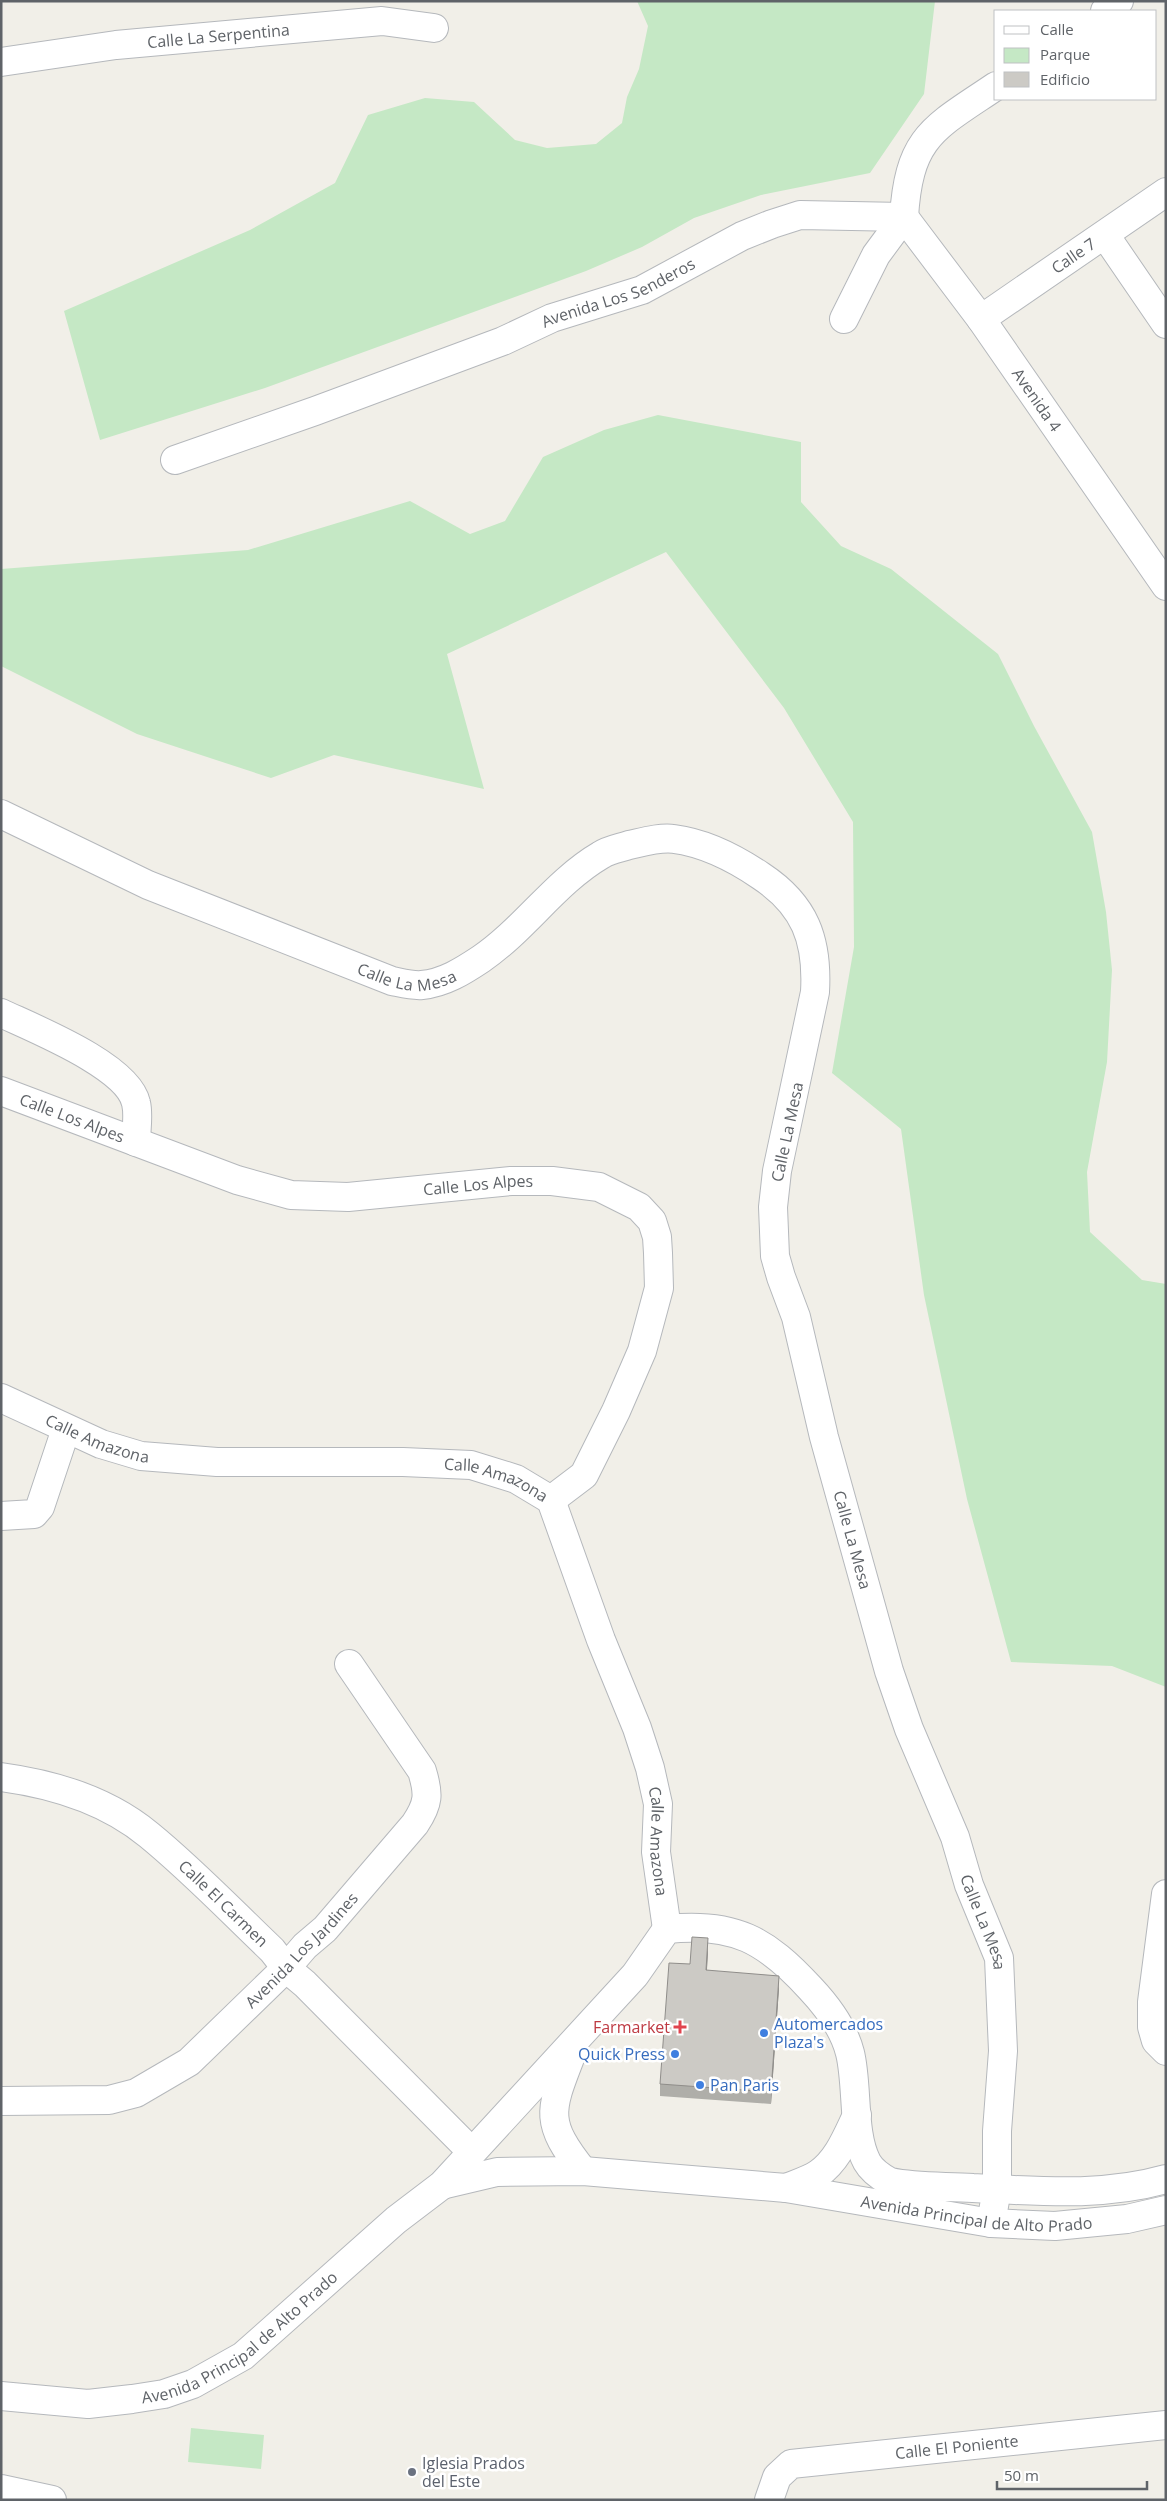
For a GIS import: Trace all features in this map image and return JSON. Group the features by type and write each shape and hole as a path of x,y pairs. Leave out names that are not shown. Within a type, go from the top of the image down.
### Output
{"street":[{"path":"1106,10 1119,1"},
{"name":"Calle La Serpentina","path":"1,62 116,45 382,21 434,28"},
{"path":"844,319 876,254 904,217 910,171 920,147 935,128 994,87"},
{"name":"Calle 7","path":"981,319 1166,192"},
{"name":"Avenida Los Senderos","path":"175,460 494,345 552,318 642,290 742,236 772,224 800,216 904,217"},
{"name":"Avenida 4","path":"904,217 981,319 1166,586"},
{"path":"1105,235 1166,324"},
{"name":"Calle La Mesa","path":"1,814 148,885 392,981 421,985 441,981 465,970 487,955 515,933 564,884 602,854 646,841 673,838 729,857 773,884 797,906 810,936 817,968 816,984 793,1102 777,1171 773,1207 776,1256 781,1277 796,1317 824,1437 889,1671 909,1729 955,1837 969,1885 998,1958 1003,2051 997,2131 997,2189 991,2223"},
{"path":"1,1013 93,1058 128,1087 136,1104 136,1142"},
{"name":"Calle Los Alpes","path":"1,1090 237,1180 290,1195 348,1197 511,1181 552,1181 599,1187 639,1207 652,1221 657,1237 659,1288 642,1351 616,1411 584,1475 551,1500"},
{"name":"Calle Amazona","path":"1,1398 101,1444 141,1456 175,1459 471,1465 516,1479 551,1500 601,1640 637,1728 650,1768 658,1804 656,1852 666,1929"},
{"path":"1,1516 34,1514 40,1507 66,1429"},
{"name":"Avenida Los Jardines","path":"1,2101 109,2100 136,2093 189,2062 286,1968 305,1946 325,1929 416,1824 426,1808 428,1789 422,1771 349,1664"},
{"name":"Calle El Carmen","path":"1,1777 29,1781 65,1790 111,1811 148,1834 272,1950 286,1968 312,1991 472,2152"},
{"path":"1166,1894 1152,2002 1152,2027 1156,2041 1166,2051"},
{"name":"Avenida Principal de Alto Prado","path":"1,2396 88,2404 164,2394 193,2384 243,2356 396,2220 442,2185 577,2040 635,1974 666,1929 705,1926 737,1934 768,1948 787,1963 824,2003 842,2033 849,2051 854,2072 857,2115 864,2154 874,2171 890,2182 1074,2192 1118,2189 1166,2179"},
{"name":"Avenida Principal de Alto Prado","path":"577,2040 556,2097 554,2121 558,2138 583,2171"},
{"name":"Avenida Principal de Alto Prado","path":"786,2188 817,2174 837,2155 857,2115"},
{"name":"Avenida Principal de Alto Prado","path":"442,2185 497,2172 583,2171 786,2188 991,2223 1055,2226 1127,2220 1166,2210"},
{"name":"Calle El Poniente","path":"769,2500 777,2477 791,2464 1166,2425"},
{"path":"1,2489 52,2500"}],"green space":[{"path":"637,1 935,1 924,94 870,173 761,195 694,218 642,247 586,271 265,388 100,440 64,311 250,230 335,183 368,115 425,98 474,102 515,140 547,148 596,144 622,123 627,97 639,69 648,26"},
{"path":"658,415 801,442 801,502 841,546 891,569 998,654 1034,726 1092,832 1106,912 1112,970 1107,1062 1087,1172 1090,1232 1142,1280 1166,1284 1166,1687 1112,1666 1011,1662 967,1499 924,1295 901,1129 832,1073 854,947 853,822 784,708 666,552 447,654 484,789 334,755 271,778 137,734 1,666 1,569 248,550 410,501 470,534 505,521 543,457 604,430"},
{"path":"191,2428 264,2435 261,2469 188,2462"}],"building":[{"path":"692,1937 708,1938 706,1970 779,1976 771,2092 660,2084 669,1963 690,1964"}],"place":[{"name":"Farmarket","path":"680,2027"},
{"name":"Automercados Plaza's","path":"764,2033"},
{"name":"Quick Press","path":"675,2054"},
{"name":"Pan Paris","path":"700,2085"},
{"name":"Iglesia Prados del Este","path":"412,2472"}]}
